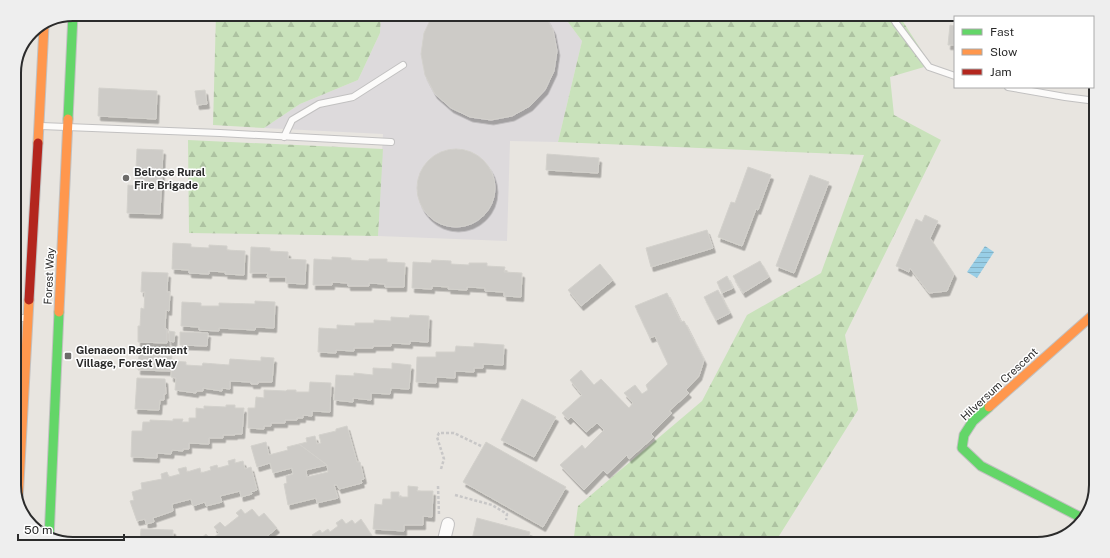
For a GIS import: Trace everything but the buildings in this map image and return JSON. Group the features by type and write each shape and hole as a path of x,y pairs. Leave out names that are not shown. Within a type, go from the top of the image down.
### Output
{"main road":[{"name":"Forest Way","path":"49,532 72,21"},
{"name":"Forest Way","path":"21,440 27,318 40,126 44,30"},
{"name":"Hilversum Crescent","path":"1079,515 981,466 962,448 964,435 974,421 1089,318"}],"street":[{"path":"444,537 448,524"}],"lane":[{"path":"895,21 929,67 954,76"},
{"path":"284,137 292,120 319,104 353,97 403,65"},
{"path":"1014,88 1089,100"},
{"path":"40,126 391,142"},
{"path":"21,318 27,318"}],"path":[{"path":"441,469 444,459 437,437 439,433 454,433 481,446"},
{"path":"455,495 492,505 507,514 506,520"}],"shaded area":[{"path":"381,21 567,21 582,41 558,142 510,141 507,241 378,236 383,134 264,128 300,104 358,80 380,33"}],"green space":[{"path":"216,21 381,21 380,33 358,80 300,104 264,128 213,125"},
{"path":"567,21 903,21 931,65 890,77 894,115 941,140 845,335 858,410 778,537 574,537 578,506 702,401 747,315 821,273 864,155 558,142 582,41"},
{"path":"188,140 383,149 378,236 189,233"}],"water":[{"path":"985,246 994,252 977,278 967,272"}],"traffic: fast":[{"path":"68,119 73,21"},
{"path":"49,532 59,312"},
{"path":"989,407 973,421 964,435 962,448 981,466 1078,516"}],"traffic: slow":[{"path":"38,143 44,30"},
{"path":"59,312 68,119"},
{"path":"21,446 29,300"},
{"path":"989,407 1089,318"}],"traffic: jam":[{"path":"29,300 38,143"}],"place":[{"name":"Belrose Rural Fire Brigade","path":"126,178"},
{"name":"Glenaeon Retirement Village, Forest Way","path":"68,356"}]}
